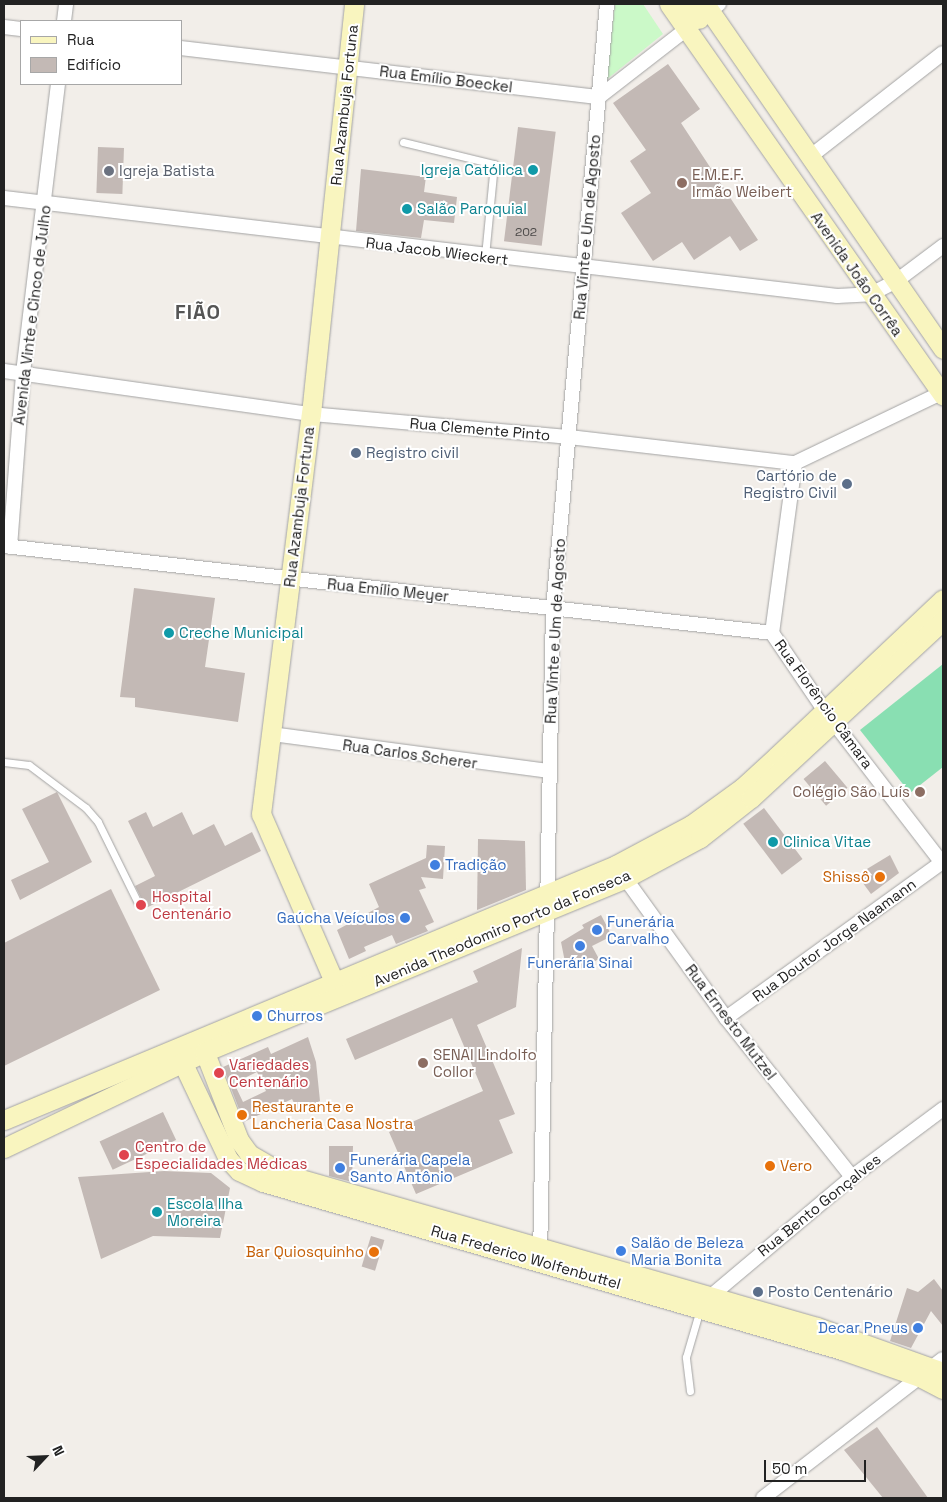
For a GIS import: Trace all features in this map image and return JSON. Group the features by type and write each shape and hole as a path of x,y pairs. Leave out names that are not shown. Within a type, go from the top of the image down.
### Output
{"main road":[{"name":"Rua Azambuja Fortuna","path":"337,989 261,814 311,414 354,4"},
{"name":"Avenida João Corrêa","path":"669,4 704,13 811,156 942,395"},
{"path":"687,4 704,13"},
{"name":"Avenida João Corrêa","path":"704,13 884,288 943,349"},
{"path":"884,288 925,343 943,362"},
{"name":"Avenida Theodomiro Porto da Fonseca","path":"4,1120 80,1089 179,1056 700,838 829,716 943,599"},
{"name":"Avenida Theodomiro Porto da Fonseca","path":"829,716 943,620"},
{"name":"Rua Frederico Wolfenbuttel","path":"202,1046 239,1140 249,1154 283,1174 384,1209"},
{"name":"Avenida Theodomiro Porto da Fonseca","path":"4,1148 88,1108 179,1056"},
{"name":"Rua Frederico Wolfenbuttel","path":"179,1056 228,1159 239,1171 263,1182 384,1209 935,1369 943,1389"},
{"path":"80,1089 88,1108"}],"street":[{"path":"64,20 66,4"},
{"name":"Rua Vinte e Um de Agosto","path":"540,1253 545,903 553,608 607,4"},
{"path":"598,97 704,13"},
{"path":"4,27 20,29"},
{"name":"Rua Emílio Boeckel","path":"182,48 598,97"},
{"path":"811,156 943,52"},
{"name":"Avenida Vinte e Cinco de Julho","path":"7,547 23,373 46,203 58,85"},
{"name":"Rua Jacob Wieckert","path":"4,198 583,269 837,296 884,288"},
{"path":"884,288 943,246"},
{"name":"Rua Clemente Pinto","path":"4,371 311,414 569,437 795,463"},
{"path":"795,463 942,395"},
{"name":"Rua Florêncio Câmara","path":"795,463 772,633 829,716 942,863"},
{"name":"Rua Emílio Meyer","path":"7,547 772,633"},
{"name":"Rua Carlos Scherer","path":"272,734 549,770"},
{"name":"Rua Doutor Jorge Naamann","path":"726,1018 942,863"},
{"name":"Rua Ernesto Mutzel","path":"620,872 726,1018 852,1177"},
{"name":"Rua Bento Gonçalves","path":"704,1301 852,1177 943,1109"},
{"path":"764,1498 935,1369"}],"lane":[{"path":"403,142 494,164 485,256"},
{"path":"4,762 29,766 86,808 98,822 138,903"},
{"path":"690,1391 686,1357 704,1301"}],"green space":[{"path":"615,4 643,4 663,34 606,80"},
{"path":"943,664 943,767 910,793 860,730"}],"building":[{"path":"668,64 700,109 681,123 758,240 740,251 730,236 694,260 682,242 653,261 621,213 651,193 630,161 646,150 613,103"},
{"name":"Igreja Católica","path":"518,127 556,132 542,246 504,241"},
{"name":"Igreja Batista","path":"98,147 124,148 122,194 96,193"},
{"name":"Salão Paroquial","path":"361,169 426,177 424,192 457,197 454,223 424,220 421,238 356,231"},
{"name":"Creche Municipal","path":"134,588 215,598 205,667 245,673 238,722 135,707 135,698 120,697"},
{"path":"825,761 847,788 826,806 804,779"},
{"path":"57,792 92,862 20,900 11,880 49,862 22,809"},
{"name":"Clinica Vitae","path":"764,808 803,859 782,875 743,824"},
{"path":"146,812 153,827 182,812 193,835 214,824 225,846 252,832 261,851 146,908 135,886 155,876 128,821"},
{"path":"478,839 525,841 526,890 477,910"},
{"path":"427,845 445,846 443,879 421,877 426,888 419,890 434,922 425,926 428,931 396,944 392,935 364,947 366,951 349,959 337,930 379,907 369,884 426,858"},
{"path":"890,855 899,873 871,894 857,875"},
{"path":"111,889 160,990 4,1066 4,943"},
{"path":"601,915 612,936 592,946 599,959 580,969 577,962 566,967 561,942 584,928 582,925"},
{"path":"522,948 516,1007 477,1025 515,1114 499,1120 513,1153 416,1194 389,1132 483,1091 452,1018 355,1060 346,1039 478,982 473,971"},
{"path":"308,1037 316,1062 320,1101 298,1111 292,1099 244,1122 223,1067 268,1047 271,1054","holes":["257,1072 266,1091 243,1102 234,1083"]},
{"name":"Centro de Especialidades Médicas","path":"163,1112 176,1140 113,1170 100,1142"},
{"path":"329,1146 353,1146 352,1182 329,1176"},
{"name":"Escola Ilha Moreira","path":"164,1171 211,1173 230,1188 220,1238 153,1236 101,1259 78,1177"},
{"path":"371,1236 384,1240 375,1271 362,1267"},
{"path":"934,1279 943,1291 943,1326 931,1311 911,1348 890,1341 907,1288 918,1292"},
{"path":"877,1427 928,1498 883,1498 844,1450"}],"place":[{"name":"Igreja Católica","path":"533,170"},
{"name":"Igreja Batista","path":"109,171"},
{"name":"E.M.E.F. Irmão Weibert","path":"682,183"},
{"name":"Salão Paroquial","path":"407,209"},
{"name":"Registro civil","path":"356,453"},
{"name":"Cartório de Registro Civil","path":"847,484"},
{"name":"Creche Municipal","path":"169,633"},
{"name":"Colégio São Luís","path":"920,792"},
{"name":"Clinica Vitae","path":"773,842"},
{"name":"Tradição","path":"435,865"},
{"name":"Shissô","path":"880,877"},
{"name":"Hospital Centenário","path":"141,905"},
{"name":"Gaúcha Veículos","path":"405,918"},
{"name":"Funerária Carvalho","path":"597,930"},
{"name":"Funerária Sinai","path":"580,946"},
{"name":"Churros","path":"257,1016"},
{"name":"SENAI Lindolfo Collor","path":"423,1063"},
{"name":"Variedades Centenário","path":"219,1073"},
{"name":"Restaurante e Lancheria Casa Nostra","path":"242,1115"},
{"name":"Centro de Especialidades Médicas","path":"124,1155"},
{"name":"Vero","path":"770,1166"},
{"name":"Funerária Capela Santo Antônio","path":"340,1168"},
{"name":"Escola Ilha Moreira","path":"157,1212"},
{"name":"Salão de Beleza Maria Bonita","path":"621,1251"},
{"name":"Bar Quiosquinho","path":"374,1252"},
{"name":"Posto Centenário","path":"758,1292"},
{"name":"Decar Pneus","path":"918,1328"}],"district":[{"name":"FIÃO","path":"198,312"}]}
